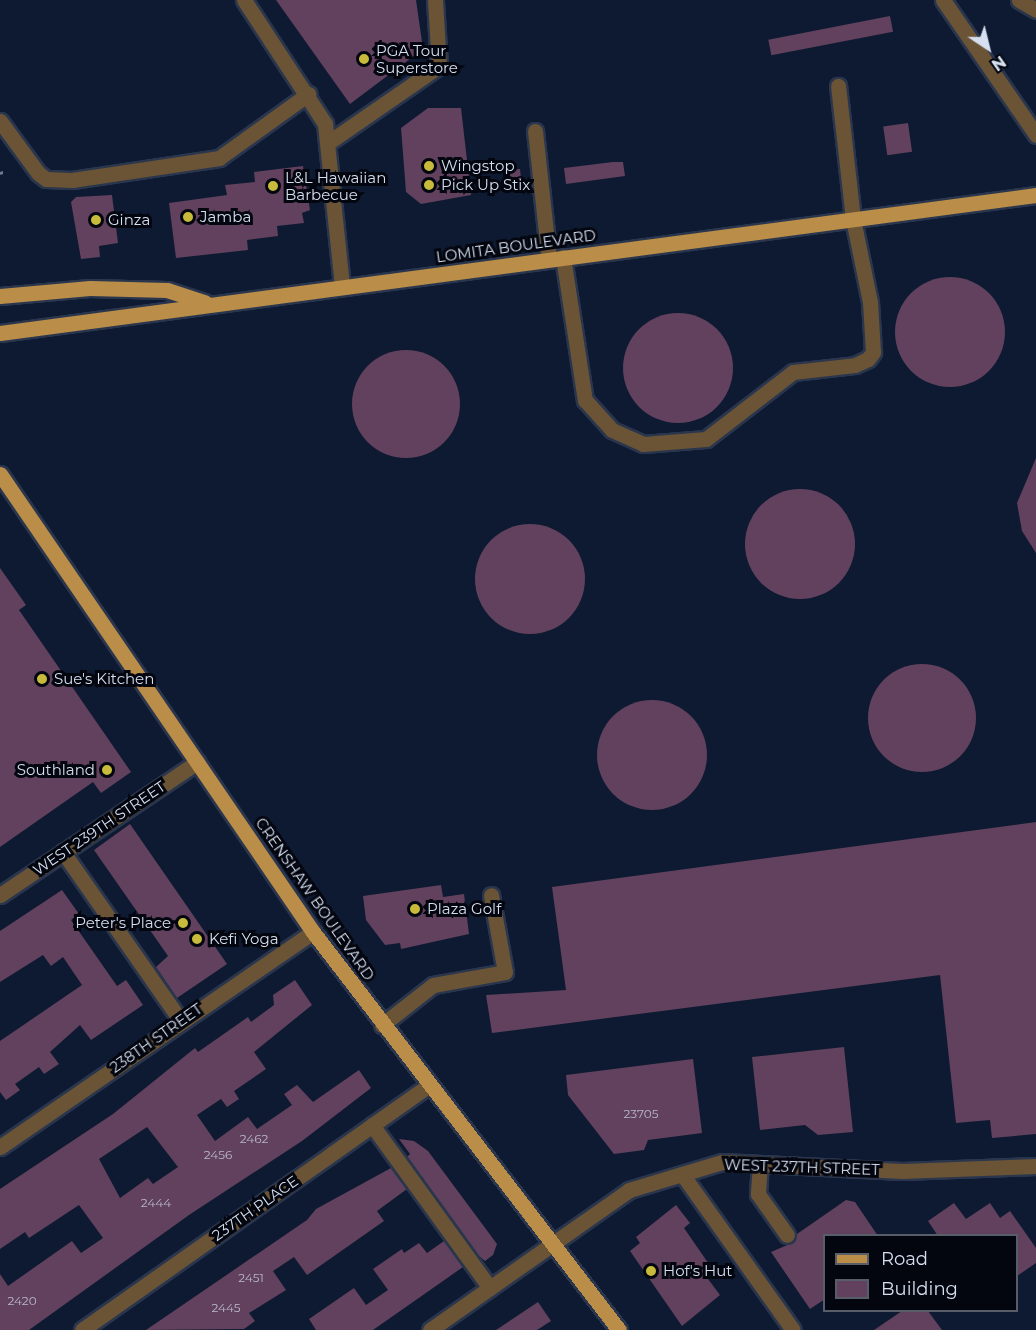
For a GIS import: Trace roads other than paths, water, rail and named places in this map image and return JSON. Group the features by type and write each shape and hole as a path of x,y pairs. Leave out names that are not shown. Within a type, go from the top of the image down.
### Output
{"main road":[{"name":"LOMITA BOULEVARD","path":"0,333 211,303 1036,195"},
{"path":"0,297 90,288 166,290 211,303"},
{"name":"CRENSHAW BOULEVARD","path":"0,474 313,932 428,1086 619,1330"}],"street":[{"path":"244,0 308,94 330,142 327,159 342,287"},
{"path":"330,142 439,66 435,0"},
{"path":"943,0 1036,135"},
{"path":"1019,0 1036,10"},
{"path":"535,130 556,259 585,400 612,430 643,444 688,443 718,433 793,372 855,365 868,359 873,352 870,302 853,219 838,86"},
{"path":"0,122 38,173 46,179 72,180 219,158 308,94"},
{"name":"WEST 239TH STREET","path":"0,895 197,762"},
{"path":"63,852 181,1021"},
{"path":"382,1025 433,985 505,972 491,895"},
{"name":"238TH STREET","path":"0,1147 313,932"},
{"name":"237TH PLACE","path":"82,1330 428,1086"},
{"path":"372,1125 490,1288"},
{"name":"WEST 237TH STREET","path":"430,1330 629,1190 722,1162 903,1172 1036,1166"},
{"path":"760,1164 758,1194 787,1235"},
{"path":"682,1174 788,1328"}],"place":[{"name":"PGA Tour Superstore","path":"364,59"},
{"name":"Wingstop","path":"429,166"},
{"name":"Pick Up Stix","path":"429,185"},
{"name":"L&L Hawaiian Barbecue","path":"273,186"},
{"name":"Jamba","path":"188,217"},
{"name":"Ginza","path":"96,220"},
{"name":"Sue's Kitchen","path":"42,679"},
{"name":"Southland","path":"107,770"},
{"name":"Plaza Golf","path":"415,909"},
{"name":"Peter's Place","path":"183,923"},
{"name":"Kefi Yoga","path":"197,939"},
{"name":"Hof's Hut","path":"651,1271"}]}
